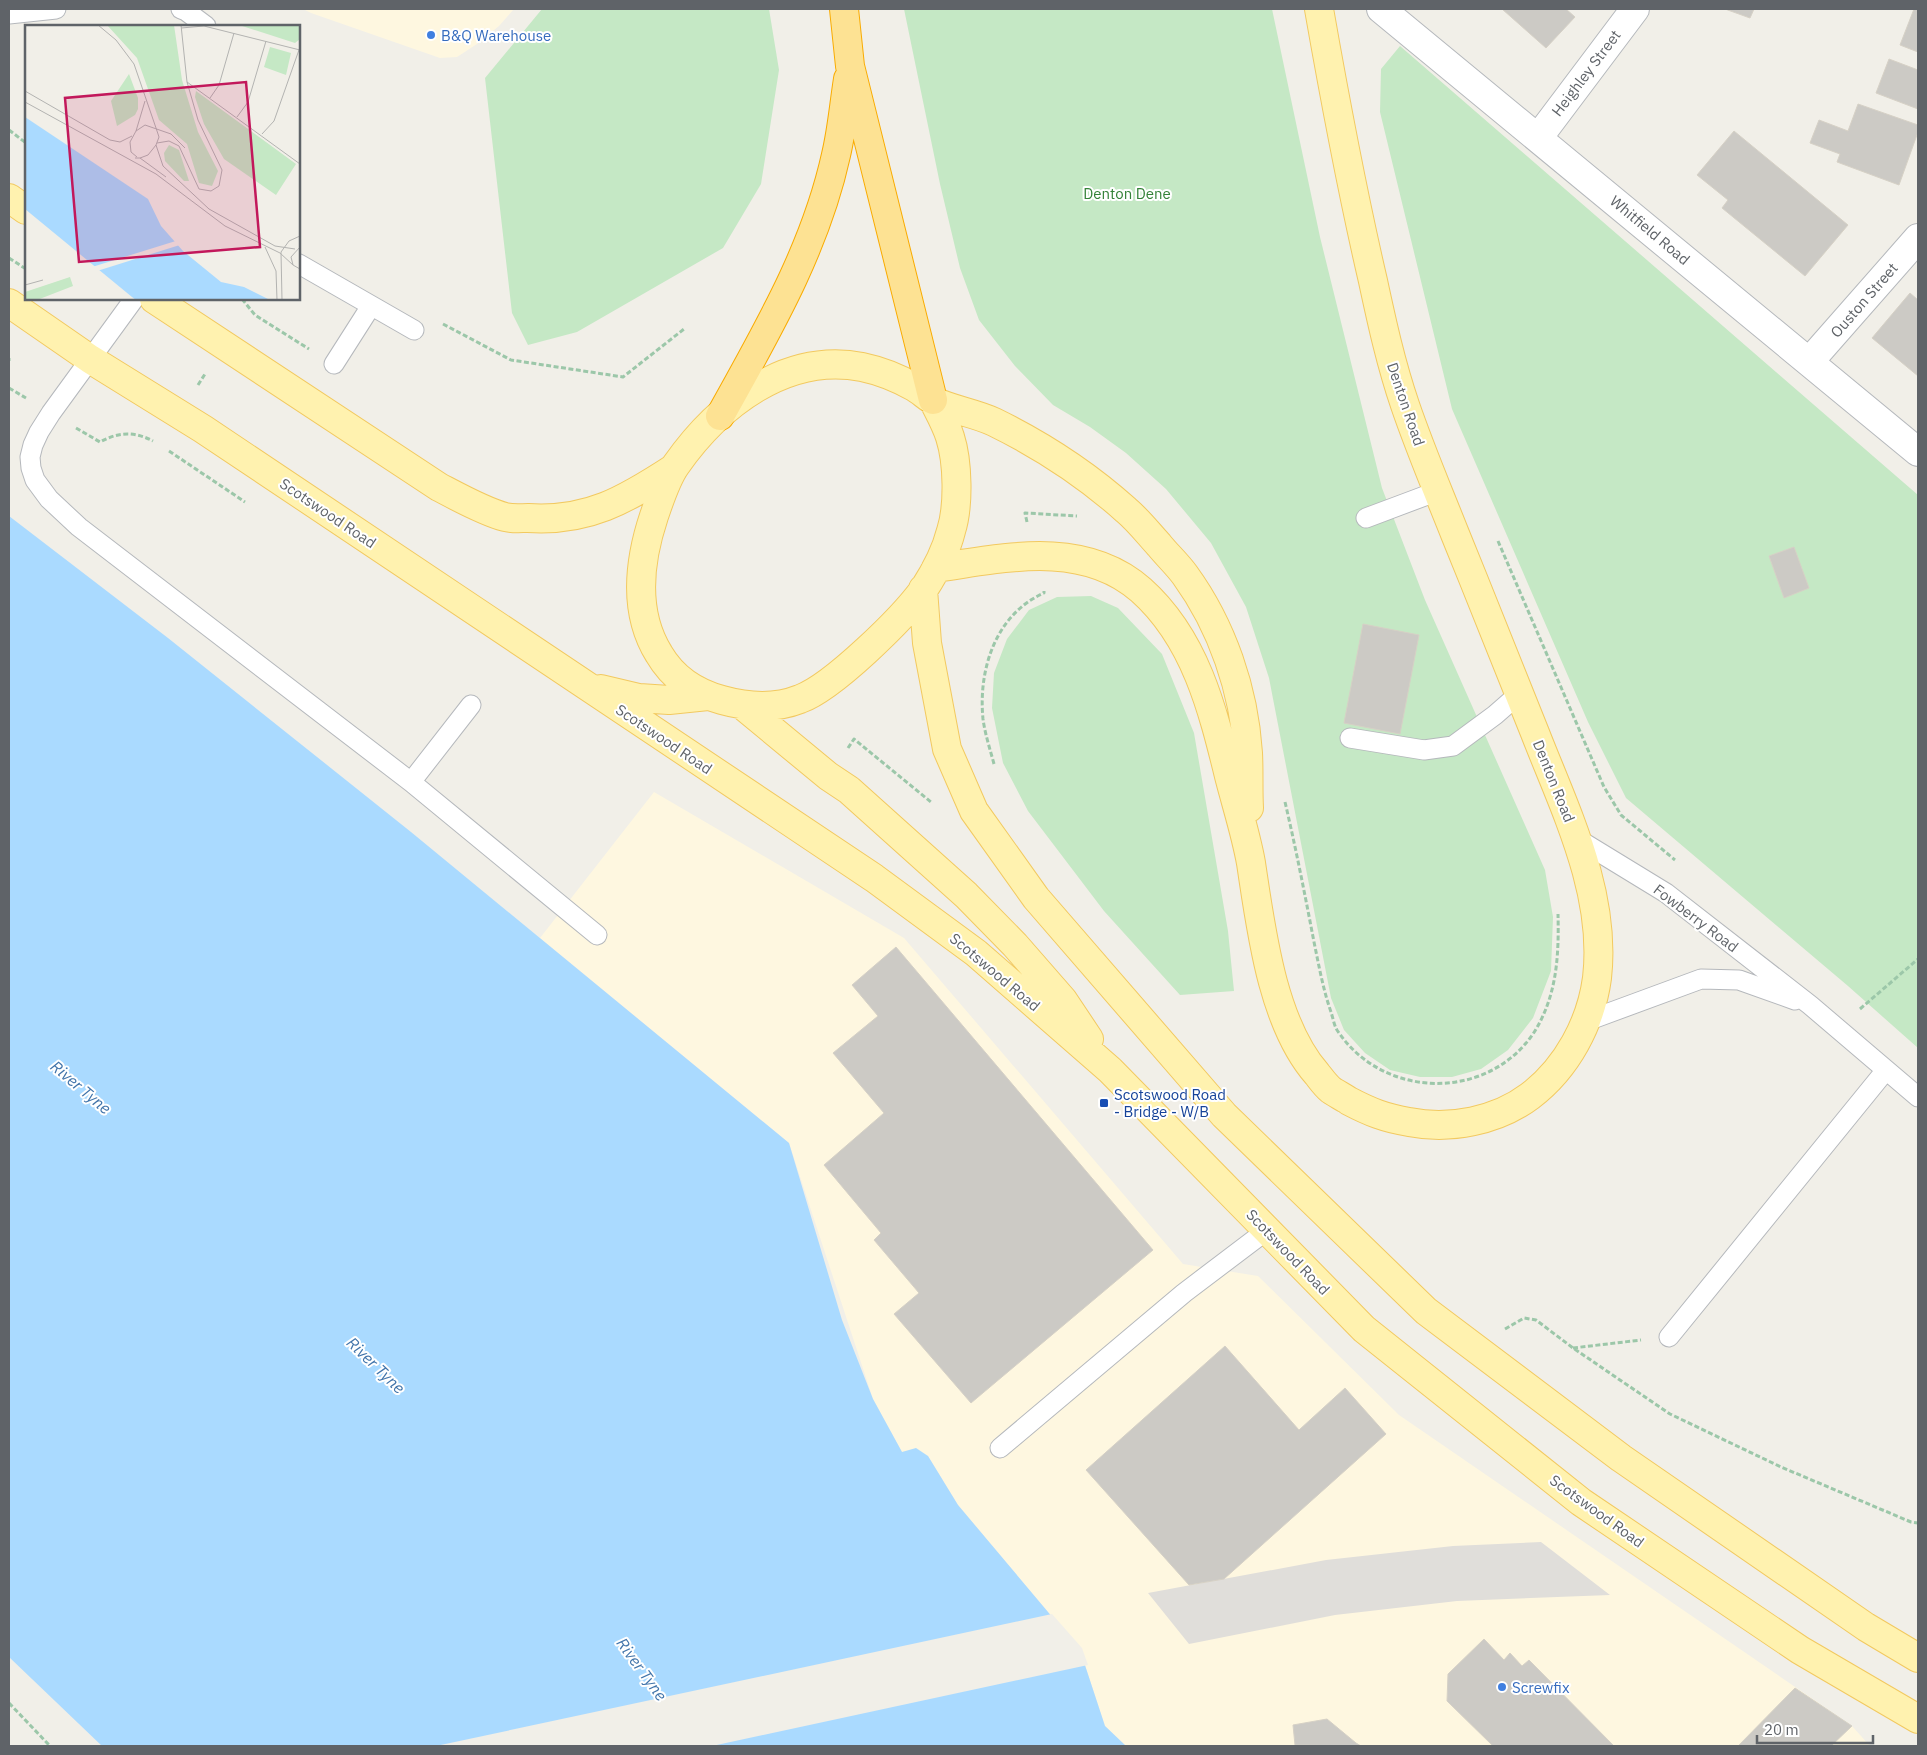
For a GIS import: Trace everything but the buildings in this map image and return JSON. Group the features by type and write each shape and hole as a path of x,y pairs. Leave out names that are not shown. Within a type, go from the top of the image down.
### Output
{"highway":[{"path":"844,9 850,66 933,400"},
{"path":"720,416 772,322 797,272 813,231 836,154 850,66"}],"main road":[{"name":"Denton Road","path":"1249,855 1267,957 1288,1028 1307,1064 1331,1090 1374,1114 1417,1124 1459,1124 1500,1114 1527,1098 1550,1080 1570,1053 1587,1021 1596,982 1599,947 1595,905 1576,838 1438,491 1406,408 1390,358 1353,194 1319,9"},
{"path":"9,198 25,209"},
{"path":"156,300 439,487 468,502 505,517 545,519 584,515 610,505 639,490 674,468"},
{"name":"Scotswood Road","path":"9,303 90,359 203,429 897,894 976,953 1110,1070 1364,1330 1581,1502 1800,1650 1918,1719"},
{"path":"933,400 950,437 954,458 955,506 952,531 930,579 900,617 825,686 809,696 794,702 771,705 742,705 708,696 684,682 668,668 657,651 643,613 641,572 644,554 658,505 674,468 700,436 720,416 754,388 779,375 803,367 820,364 839,364 881,372 918,389 933,400 990,420 1056,458 1128,511 1185,574 1210,615 1230,659 1241,702 1248,750 1249,855"},
{"path":"930,579 1002,558 1036,555 1058,556 1094,564 1113,572 1140,589 1167,619 1192,660 1211,702 1249,855"},
{"path":"930,579 927,643 947,749 974,811 1036,898 1224,1115 1426,1312 1629,1464 1866,1627 1918,1658"},
{"path":"583,685 639,698 670,700 708,696"},
{"path":"742,705 828,776 849,790 966,895 1015,945 1063,1000 1110,1070"}],"street":[{"name":"Whitfield Road","path":"1381,9 1918,452"},
{"name":"Heighley Street","path":"1538,138 1634,9"},
{"name":"Ouston Street","path":"1809,362 1918,238"}],"lane":[{"path":"9,14 56,9"},
{"path":"181,9 205,25"},
{"path":"300,265 414,330"},
{"path":"133,300 51,413 33,445 30,457 35,480 49,499 80,527 411,782 597,935"},
{"path":"334,364 371,306"},
{"path":"1366,518 1438,491"},
{"path":"1350,738 1424,750 1453,746 1520,694"},
{"path":"411,782 471,704"},
{"name":"Fowberry Road","path":"1576,838 1666,893 1810,1005 1918,1097"},
{"name":"Fowberry Road","path":"1587,1021 1701,978 1739,980 1810,1005"},
{"path":"1669,1337 1886,1070"},
{"path":"1000,1448 1184,1293 1266,1230"}],"path":[{"path":"9,130 25,142"},
{"path":"9,258 25,268"},
{"path":"243,300 255,315 334,364"},
{"path":"414,330 440,322 511,360 623,377 684,329"},
{"path":"1494,532 1604,787 1621,815 1677,862"},
{"path":"995,768 983,721 982,702 987,664 993,644 1008,621 1026,602 1044,593"},
{"path":"1285,801 1298,856 1324,994 1337,1029 1355,1051 1378,1068 1402,1079 1431,1084 1456,1082 1481,1076 1516,1053 1532,1034 1544,1014 1553,989 1558,960 1558,912"},
{"path":"1838,1029 1918,959"},
{"path":"1500,1332 1524,1318 1536,1320 1573,1348 1670,1414 1782,1467 1911,1522 1918,1523"},
{"path":"1573,1348 1669,1337"},
{"path":"9,1703 50,1746"}],"shaded area":[{"name":"B&Q Warehouse","path":"303,9 514,9 499,26 477,44 457,57 440,58"},
{"path":"654,792 904,938 1183,1264 1258,1276 1399,1415 1852,1726 1870,1746 1126,1746 1105,1726 1080,1650 958,1505 928,1456 902,1452 873,1399 789,1143 540,938"},
{"path":"1541,1542 1610,1595 1457,1601 1335,1615 1189,1644 1148,1593 1326,1560 1453,1546"}],"green space":[{"path":"542,9 769,9 779,70 761,184 723,248 577,332 528,345 512,313 485,78"},
{"name":"Denton Dene","path":"904,9 1272,9 1320,237 1382,488 1425,600 1545,870 1553,917 1551,971 1533,1018 1508,1050 1481,1069 1452,1077 1420,1077 1390,1070 1365,1053 1344,1030 1331,998 1269,678 1246,607 1211,543 1166,489 1126,453 1090,427 1053,405 1015,366 979,320 960,268 940,184"},
{"path":"1400,46 1918,495 1918,1048 1848,986 1626,798 1588,722 1452,409 1380,112 1381,69"},
{"path":"1091,596 1118,608 1162,654 1194,733 1228,931 1234,991 1180,995 1104,911 1028,811 1003,763 992,708 994,673 1007,639 1029,610 1057,597"}],"water":[{"name":"River Tyne","path":"9,516 168,638 411,832 789,1143 842,1320 873,1399 902,1452 916,1448 928,1456 958,1505 1080,1650 1105,1726 1126,1746 102,1746 9,1657"}],"pier":[{"path":"1052,1614 1082,1648 1088,1665 712,1746 436,1746"}],"place":[{"name":"B&Q Warehouse","path":"431,35"},
{"name":"Scotswood Road - Bridge - W/B","path":"1104,1103"},
{"name":"Screwfix","path":"1502,1687"}]}
